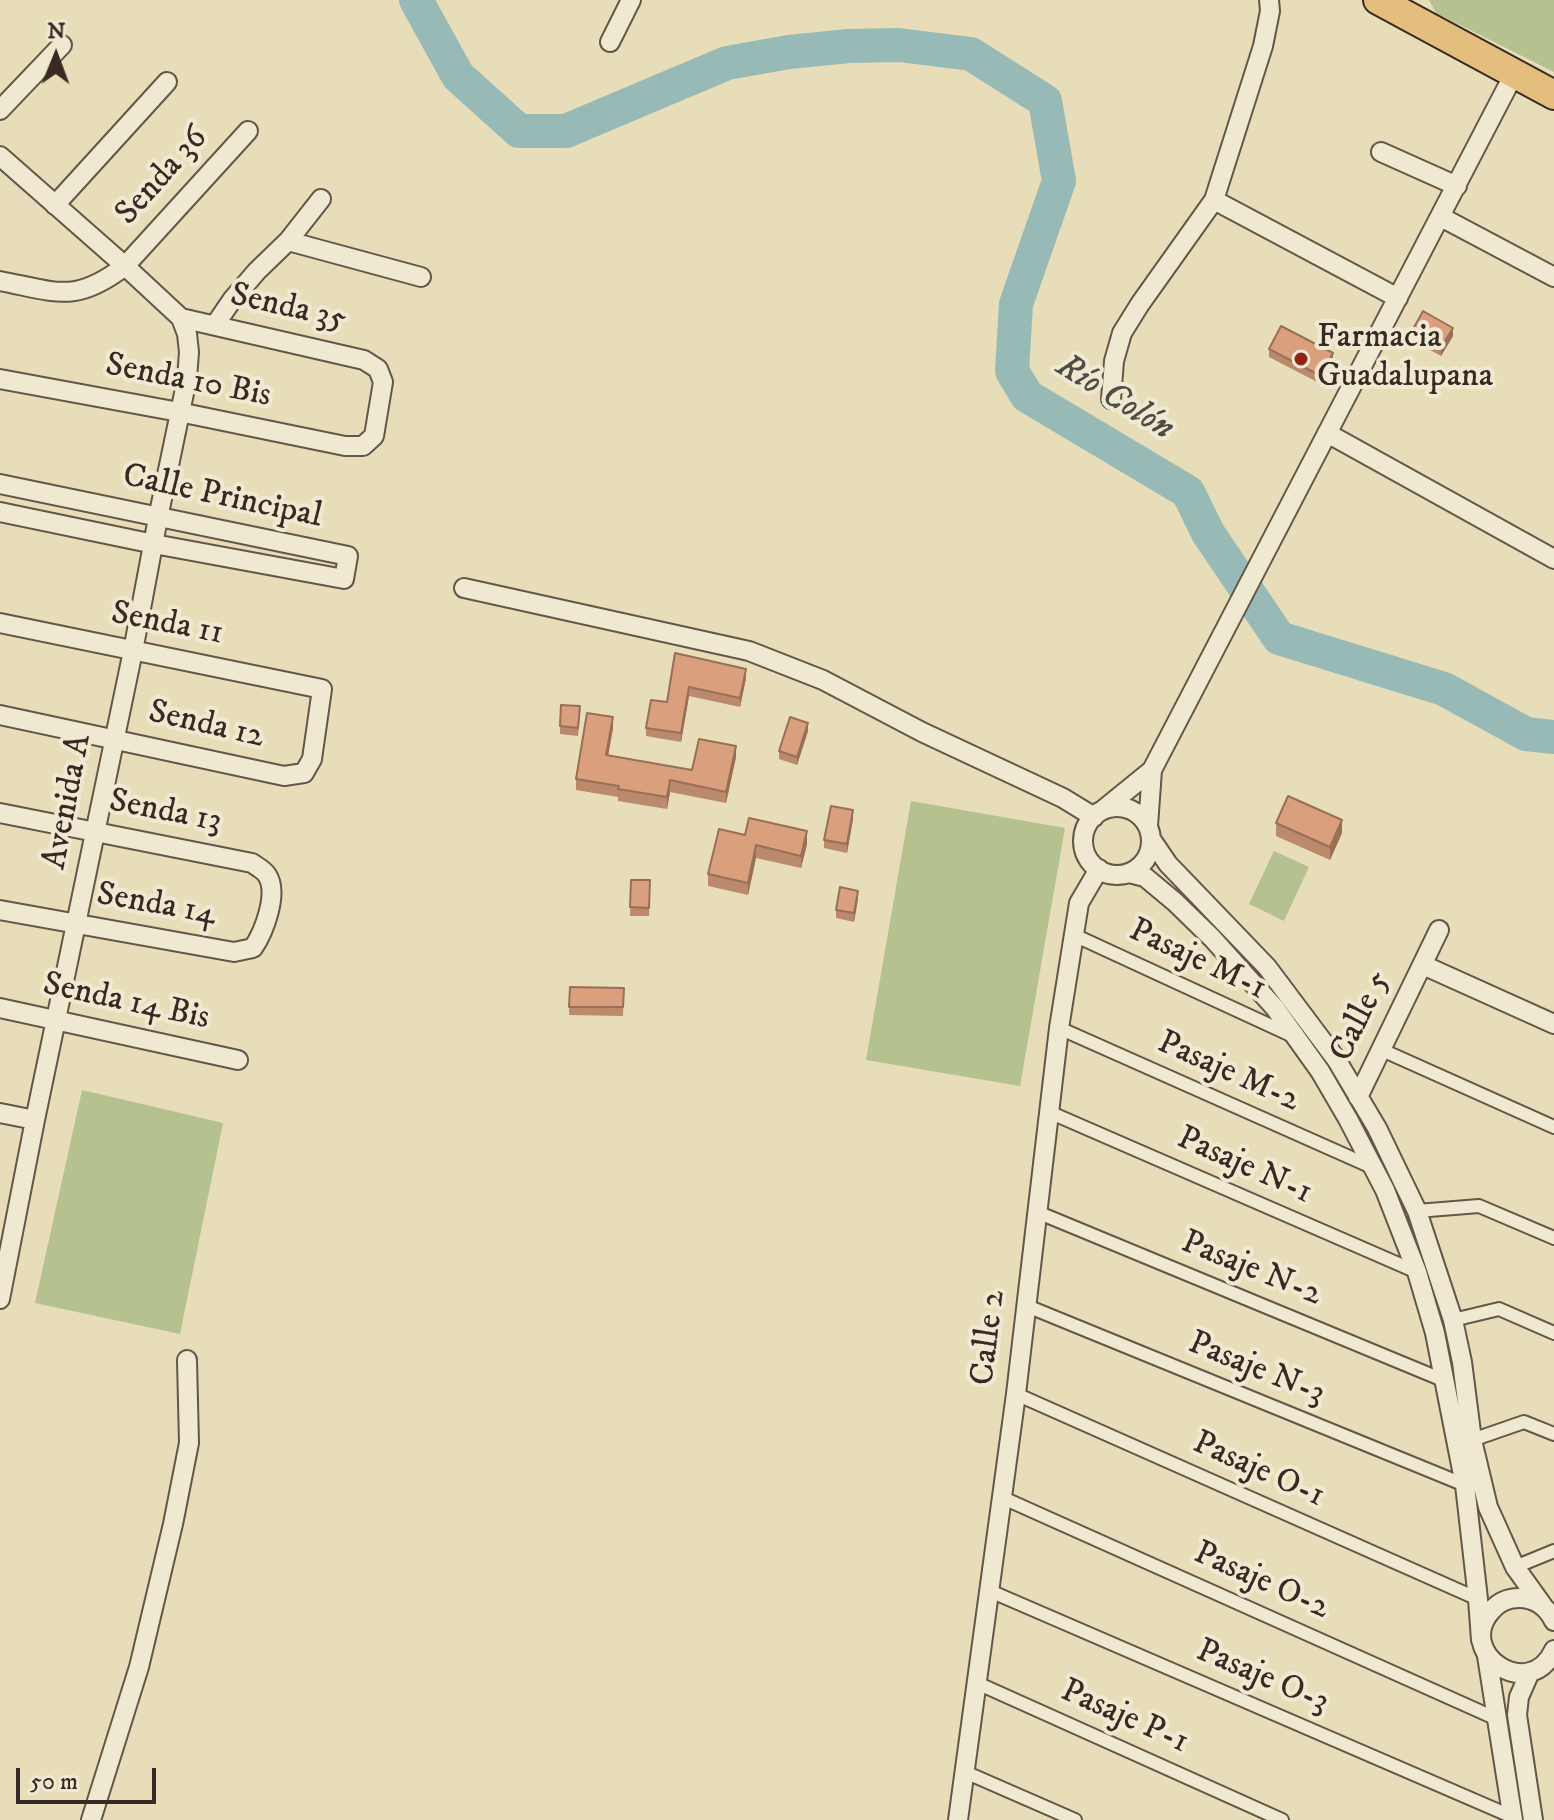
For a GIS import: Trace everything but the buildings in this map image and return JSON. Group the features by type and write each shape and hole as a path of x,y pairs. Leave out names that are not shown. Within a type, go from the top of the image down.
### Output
{"highway":[{"path":"1378,0 1554,95"},
{"path":"1413,0 1460,44"}],"street":[{"path":"610,42 631,0"},
{"path":"1111,399 1114,361 1122,333 1214,200 1263,46 1270,11 1269,0"},
{"path":"0,110 62,45"},
{"path":"1152,770 1150,849 1146,859 1129,873 1119,875 1099,869 1090,861 1085,850 1086,826 1152,770 1514,74"},
{"path":"55,205 167,82"},
{"name":"Senda 36","path":"0,281 66,293 106,280 125,266 248,131"},
{"path":"1381,152 1457,186"},
{"path":"0,156 181,318"},
{"path":"215,325 232,300 288,241 321,199"},
{"path":"1214,200 1398,298"},
{"path":"1441,217 1554,277"},
{"path":"288,241 421,277"},
{"name":"Senda 35","path":"181,318 364,360 378,369 383,382 374,436 363,446"},
{"name":"Avenida A","path":"0,1299 8,1218 35,1120 57,1020 187,379 189,352 181,318"},
{"name":"Senda 10 Bis","path":"0,379 345,446 363,446"},
{"path":"1327,433 1554,559"},
{"name":"Calle Principal","path":"0,484 348,556 344,579 0,512"},
{"path":"464,588 749,651 823,680 922,732 1063,798 1099,813 1117,807 1129,809 1140,816 1168,864 1267,967 1336,1059 1377,1128 1417,1211 1453,1320 1472,1440 1488,1507 1515,1567 1549,1614"},
{"name":"Senda 11","path":"0,623 322,689 312,759 304,773"},
{"name":"Senda 12","path":"0,715 284,776 304,773"},
{"name":"Senda 13","path":"0,813 252,863 267,875 272,891 263,934 253,948"},
{"name":"Calle 2","path":"958,1820 1016,1394 1059,1028 1079,903 1099,869"},
{"path":"1129,873 1145,877 1175,902 1261,991 1320,1071 1374,1168 1399,1222 1435,1333 1465,1485 1484,1648 1513,1818"},
{"name":"Senda 14","path":"0,910 234,952 253,948"},
{"name":"Calle 5","path":"1358,1097 1439,930"},
{"name":"Pasaje M-1","path":"1074,935 1296,1038"},
{"path":"1423,965 1554,1024"},
{"name":"Senda 14 Bis","path":"0,1008 238,1060"},
{"name":"Pasaje M-2","path":"1059,1028 1374,1168"},
{"path":"1382,1050 1554,1127"},
{"name":"Pasaje N-1","path":"1049,1112 1417,1272"},
{"path":"0,1113 35,1120"},
{"path":"1417,1211 1479,1206 1554,1238"},
{"name":"Pasaje N-2","path":"1037,1212 1443,1380"},
{"name":"Pasaje N-3","path":"1027,1306 1465,1485"},
{"path":"1453,1320 1499,1309 1554,1333"},
{"path":"91,1820 139,1667 176,1510 189,1443 187,1360"},
{"name":"Pasaje O-1","path":"1016,1394 1478,1599"},
{"path":"1472,1440 1524,1422 1554,1434"},
{"name":"Pasaje O-2","path":"1001,1497 1497,1719"},
{"path":"1515,1567 1554,1551"},
{"name":"Pasaje O-3","path":"990,1591 1513,1818"},
{"path":"1546,1663 1511,1673 1502,1669 1484,1648 1482,1627 1496,1605 1508,1599 1534,1601 1549,1614"},
{"path":"1533,1820 1517,1715 1519,1697 1546,1663"},
{"name":"Pasaje P-1","path":"977,1683 1282,1820"},
{"path":"965,1772 1075,1820"}],"green space":[{"path":"1429,0 1554,0 1554,72 1436,13"},
{"path":"911,801 1065,828 1020,1086 866,1060"},
{"path":"1274,851 1309,867 1284,921 1249,904"},
{"path":"82,1090 223,1123 180,1334 35,1303"}],"waterway":[{"name":"Río Colón","path":"416,0 458,76 519,131 566,131 727,63 849,46 899,45 971,54 1045,101 1059,181 1016,304 1012,371 1027,396 1188,492 1208,533 1279,638 1444,689 1526,734 1554,737"}],"place":[{"name":"Farmacia Guadalupana","path":"1301,359"}]}
